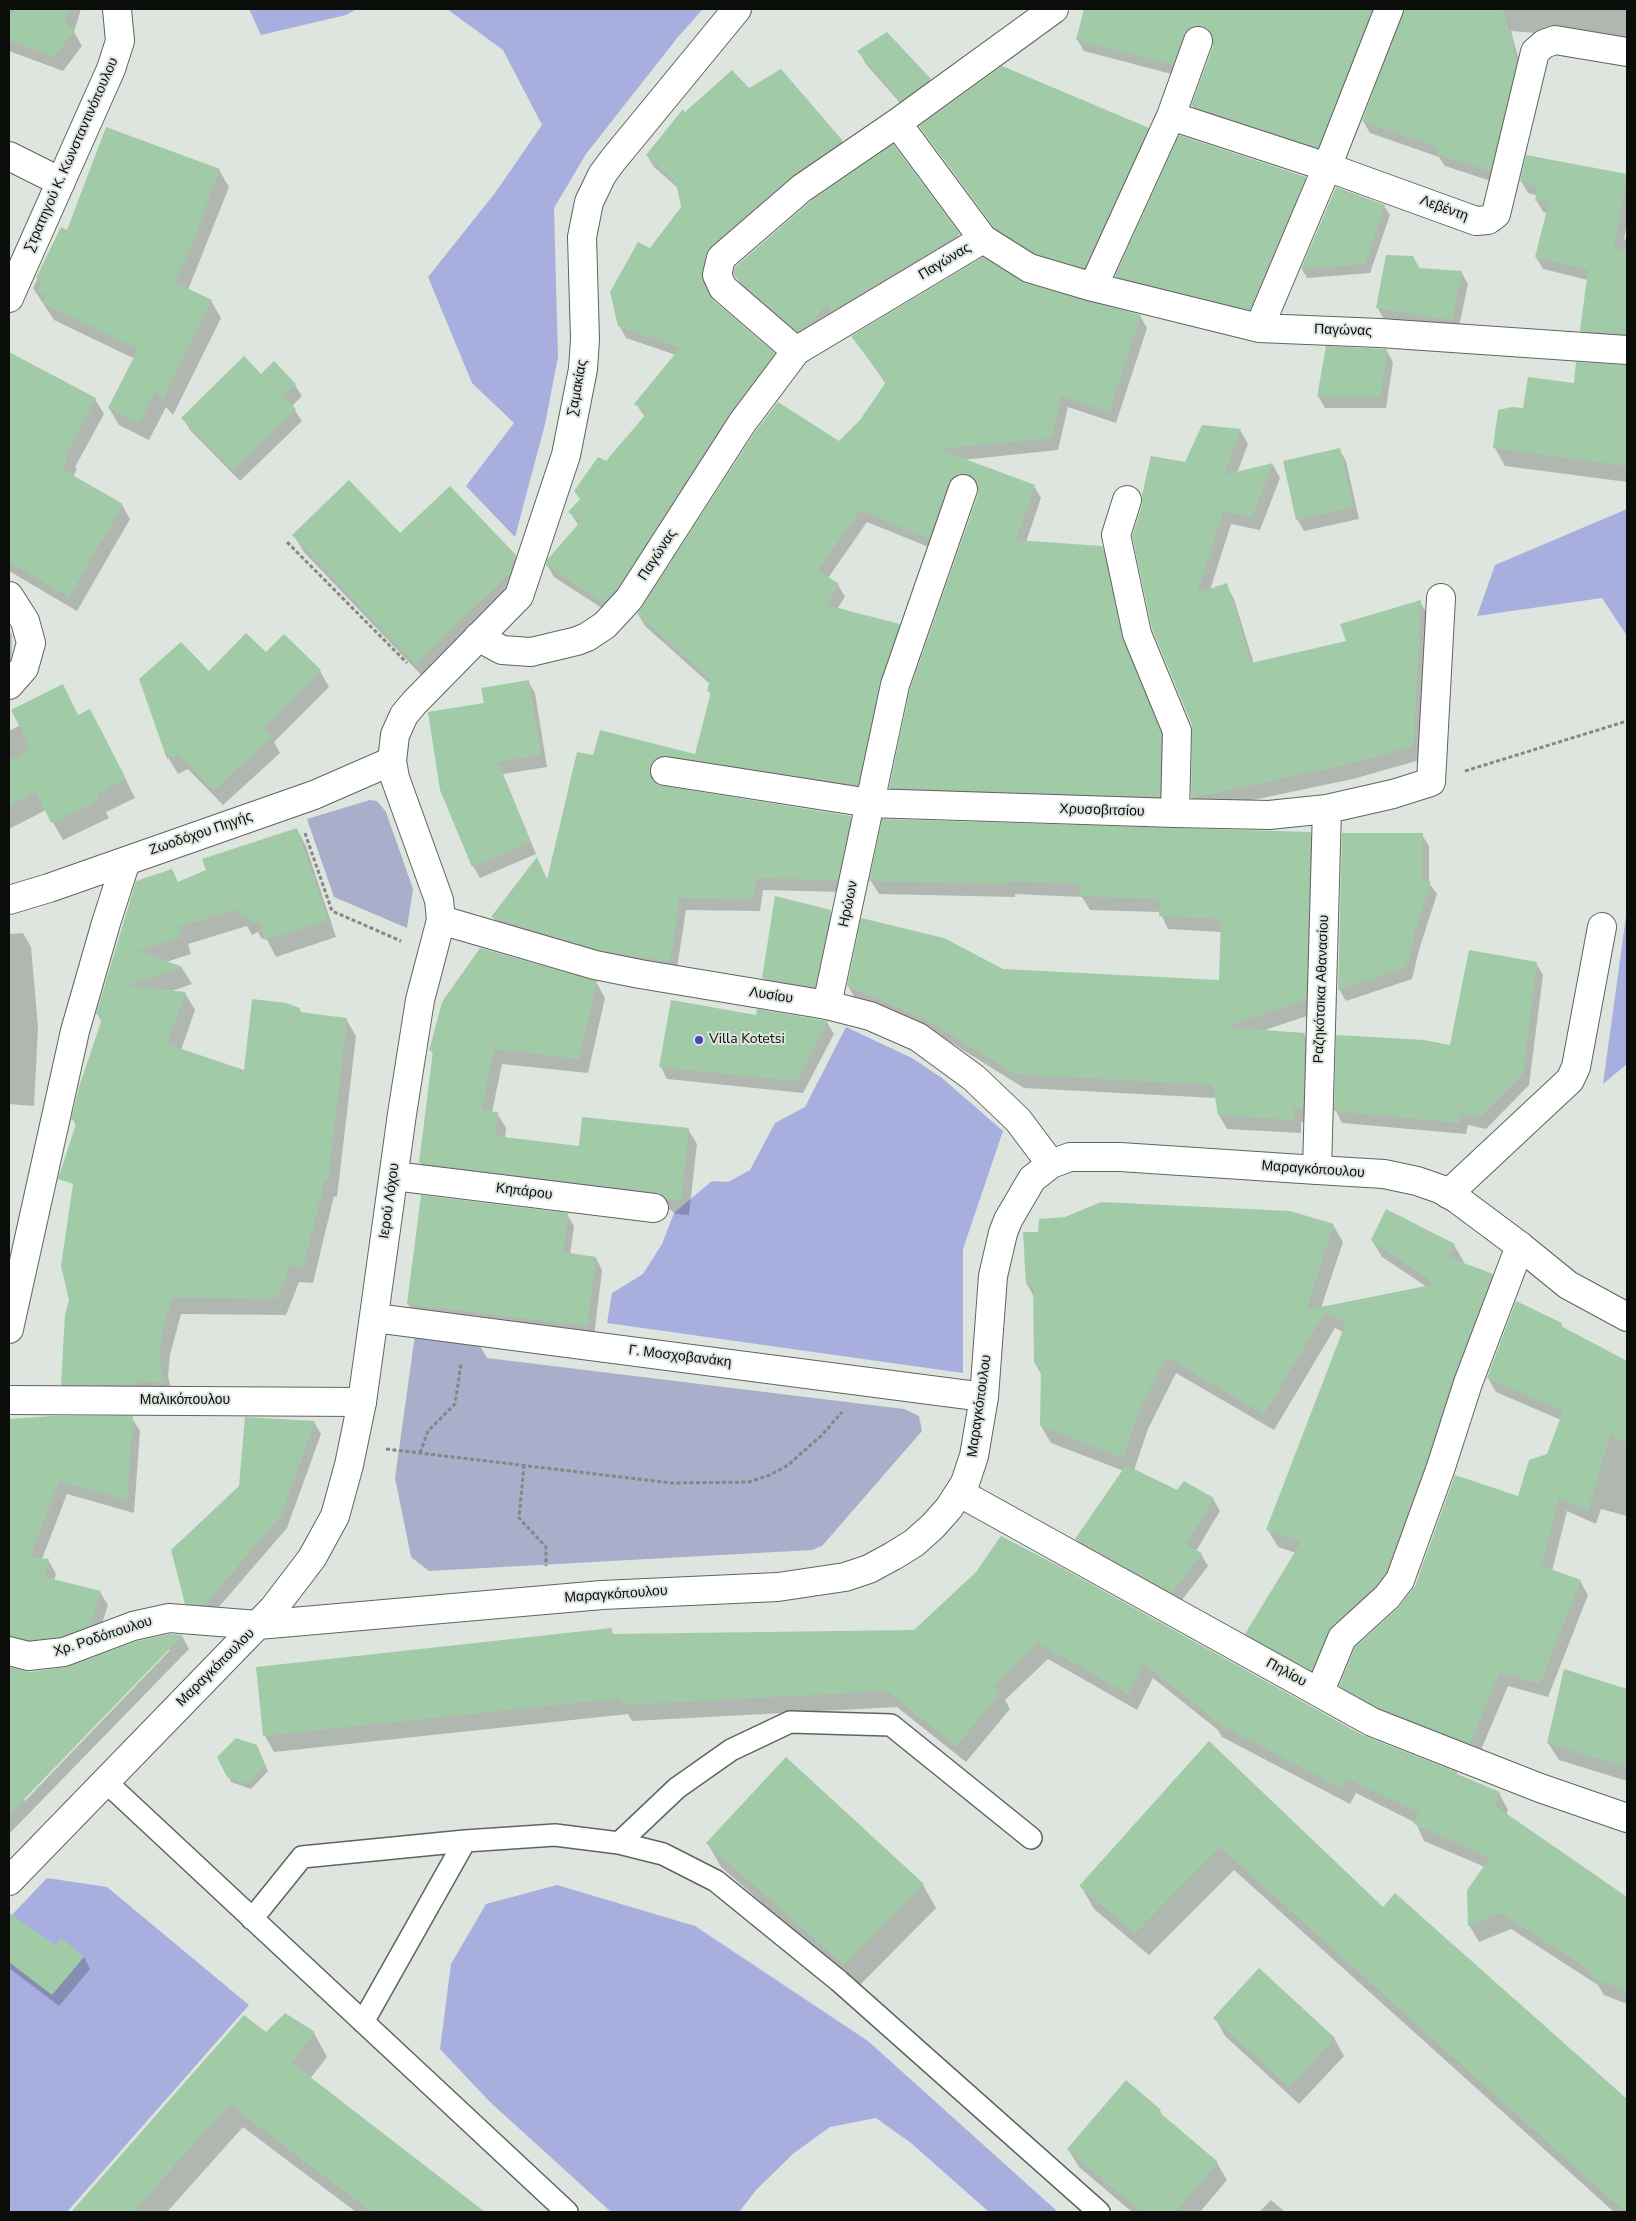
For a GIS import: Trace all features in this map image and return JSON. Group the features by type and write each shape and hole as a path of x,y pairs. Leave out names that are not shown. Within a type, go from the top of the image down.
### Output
{"street":[{"name":"Στρατηγού Κ. Κωνσταντινόπουλου","path":"9,298 116,54 120,41 118,9"},
{"name":"Σαμακίας","path":"392,761 395,735 404,715 519,596 566,455 585,353 582,237 589,202 602,175 613,160 737,9"},
{"path":"796,351 723,288 717,275 721,258 802,188 897,123 1054,9"},
{"path":"1259,328 1327,167 1389,9"},
{"name":"Λεβέντη","path":"1171,116 1327,167 1476,221 1488,220 1496,214 1535,52 1544,44 1555,40 1627,52"},
{"path":"1093,287 1171,116 1198,41"},
{"path":"897,123 983,239"},
{"path":"9,156 60,182"},
{"name":"Παγώνας","path":"478,637 502,650 532,652 577,641 605,625 629,599 742,424 796,351 983,239 1030,268 1093,287 1259,328 1380,333 1627,350"},
{"name":"Ηρώων","path":"827,1005 895,685 963,489"},
{"path":"1127,500 1116,535 1137,634 1177,731 1175,813"},
{"path":"9,596 25,621 31,643 24,668 9,685"},
{"path":"1431,782 1441,598"},
{"name":"Ζωοδόχου Πηγής","path":"9,900 294,802 392,761"},
{"name":"Ιερού Λόχου","path":"258,1625 302,1571 335,1516 362,1402 420,1000 441,920 439,900 400,794 392,761"},
{"name":"Χρυσοβιτσίου","path":"665,771 870,803 1175,813 1269,814 1327,809 1393,794 1431,782"},
{"name":"Ραζηκότσικα Αθανασίου","path":"1317,1170 1327,809"},
{"path":"9,1330 75,1031 126,860"},
{"name":"Λυσίου","path":"441,920 595,965 827,1005 870,1016 918,1037 950,1059 991,1093 1018,1120 1051,1164"},
{"path":"1448,1194 1570,1080 1576,1067 1602,927"},
{"name":"Μαραγκόπουλου","path":"9,1881 258,1625 655,1592 778,1587 845,1577 869,1569 914,1543 933,1526 960,1493 974,1456 984,1397 993,1276 1001,1240 1008,1220 1026,1188 1038,1174 1051,1164 1070,1157 1100,1156 1384,1174 1417,1181 1448,1194 1520,1246 1568,1285 1627,1318"},
{"name":"Κηπάρου","path":"394,1176 654,1208"},
{"path":"1320,1691 1342,1638 1387,1597 1400,1580 1441,1467 1468,1383 1520,1246"},
{"name":"Γ. Μοσχοβανάκη","path":"375,1318 984,1397"},
{"name":"Μαλικόπουλου","path":"9,1400 362,1402"},
{"name":"Πηλίου","path":"960,1493 1320,1691 1372,1722 1540,1788 1627,1818"},
{"name":"Χρ. Ροδόπουλου","path":"9,1650 28,1656 64,1652 133,1626 169,1618 258,1625"}],"lane":[{"path":"619,1843 677,1788 731,1750 790,1722 891,1725 1031,1838"},
{"path":"105,1781 566,2212"},
{"path":"252,1919 302,1857 555,1835 619,1843 662,1854 716,1881 839,1980 1099,2212"},
{"path":"364,2022 465,1842"}],"path":[{"path":"287,542 431,686"},
{"path":"1431,782 1627,721"},
{"path":"294,802 332,911 432,954"},
{"path":"420,1453 428,1431 455,1404 460,1371 471,1330"},
{"path":"353,1445 671,1482 719,1484 749,1482 770,1475 788,1465 817,1440 840,1416 858,1380"},
{"path":"524,1465 519,1518 546,1548 546,1600"}],"shaded area":[{"path":"249,9 357,9 346,15 261,35"},
{"path":"447,9 703,9 678,37 586,154 554,208 558,357 545,424 515,537 466,486 514,423 472,383 428,277 495,193 542,125 503,50"},
{"path":"1627,509 1627,636 1602,598 1477,616 1495,565"},
{"path":"370,800 377,801 386,812 413,889 407,928 334,897 307,819"},
{"path":"1627,909 1627,1064 1603,1084"},
{"path":"846,1027 912,1058 942,1078 1003,1131 963,1249 963,1373 607,1323 612,1293 643,1274 662,1244 674,1213 712,1181 728,1182 750,1170 775,1123 805,1107"},
{"path":"415,1335 479,1344 487,1358 904,1409 919,1416 922,1431 822,1546 812,1550 429,1571 411,1557 395,1478"},
{"path":"47,1878 107,1887 249,2005 67,2212 9,2212 9,1918"},
{"path":"557,1885 695,1926 868,2041 1058,2212 989,2212 911,2143 876,2118 830,2127 794,2153 757,2189 739,2212 611,2212 490,2102 440,2049 451,1964 486,1904"}],"building":[{"path":"15,9 69,9 65,23 75,30 54,57 9,40 9,20"},
{"path":"1084,9 1372,9 1318,148 1191,106 1213,46 1210,31 1204,27 1196,26 1188,29 1173,65 1076,40"},
{"path":"1404,9 1503,9 1517,62 1490,171 1436,154 1439,148 1362,121"},
{"path":"887,32 931,79 901,101 857,51"},
{"path":"1002,66 1149,128 1084,268 1036,254 994,227 919,126"},
{"path":"781,69 843,141 792,176 711,246 706,254 702,272 703,282 713,300 775,353 729,414 617,589 604,603 546,565 547,560 581,521 568,512 580,499 574,491 598,457 606,461 647,413 634,404 680,348 618,326 610,292 638,242 650,248 681,207 676,182 646,155 683,109 685,112 732,70 749,88"},
{"path":"106,127 220,169 189,252 174,282 212,300 163,399 155,391 139,424 108,408 138,349 43,303 47,295 38,291 42,281 36,278 61,227 67,230"},
{"path":"1179,135 1306,177 1250,310 1115,276"},
{"path":"893,144 960,234 832,311 827,304 810,324 798,332 736,278 733,273 735,267 812,200"},
{"path":"1526,155 1627,174 1614,249 1627,250 1627,334 1580,331 1588,270 1535,257 1549,202 1535,201 1538,187 1520,181"},
{"path":"1336,187 1385,205 1365,264 1301,269"},
{"path":"1386,255 1413,256 1419,268 1462,271 1452,320 1376,308"},
{"path":"983,257 1025,283 1141,315 1109,412 1061,396 1051,438 938,449 1035,485 1016,540 1102,546 1123,640 1161,734 1160,797 889,788 910,689 978,494 975,479 969,474 961,474 953,477 948,484 929,539 860,510 818,570 839,584 826,605 900,624 880,682 858,785 667,756 659,757 650,768 651,777 656,783 663,786 851,816 838,880 756,878 754,899 679,898 670,962 599,950 491,917 537,857 547,880 577,752 593,755 600,730 695,754 711,692 707,691 710,679 637,614 755,432 778,402 839,441 860,420 886,382 851,336"},
{"path":"1326,346 1387,349 1380,397 1317,397"},
{"path":"9,352 96,398 67,453 69,454 62,469 123,504 69,597 9,562"},
{"path":"244,356 261,374 274,361 296,384 283,396 296,409 232,470 181,418"},
{"path":"1576,362 1627,365 1627,466 1493,448 1498,410 1512,407 1523,408 1528,377 1574,383"},
{"path":"1202,425 1241,429 1224,475 1273,463 1252,517 1223,511 1197,593 1227,583 1251,663 1346,641 1340,624 1421,600 1413,746 1345,765 1191,798 1192,725 1152,629 1132,536 1142,505 1142,495 1151,456 1185,462"},
{"path":"1340,448 1353,507 1296,520 1283,461"},
{"path":"349,480 400,533 450,486 516,555 510,573 415,664 292,535"},
{"path":"246,633 266,652 284,634 321,670 264,728 272,737 214,790 178,754 167,759 139,679 181,642 209,671"},
{"path":"529,680 541,755 497,762 531,842 472,867 440,790 428,712 484,703 481,688"},
{"path":"63,684 78,715 90,709 126,779 97,794 99,800 51,823 36,792 9,806 9,761 31,749 11,710"},
{"path":"882,819 1311,832 1306,1000 1224,1027 1305,1033 1303,1109 1294,1108 1294,1120 1218,1115 1213,1085 1015,1074 925,1019 847,986 861,918 944,938 1003,969 1219,980 1221,919 1159,916 1160,899 1080,896 1081,884 1007,881 1007,884 869,881"},
{"path":"297,828 328,920 265,940 259,921 252,923 249,916 241,918 238,909 179,927 182,937 138,951 183,967 126,986 186,992 167,1044 244,1070 252,999 286,1003 300,1008 299,1012 347,1018 328,1180 325,1180 303,1267 290,1265 277,1299 172,1297 161,1338 159,1358 164,1382 136,1381 136,1385 61,1385 65,1315 69,1300 61,1266 73,1184 58,1179 77,1121 71,1120 79,1087 103,1016 96,1014 136,881 172,869 178,882 206,870 202,859"},
{"path":"1342,833 1423,833 1422,882 1431,881 1412,939 1414,939 1406,967 1338,990"},
{"path":"775,896 831,910 815,987 762,978"},
{"path":"480,948 597,981 579,1059 494,1049 481,1110 498,1112 495,1136 579,1146 582,1117 689,1128 681,1200 666,1199 656,1192 419,1163 433,1051 429,1051 442,1002"},
{"path":"1469,950 1537,962 1523,1073 1479,1118 1461,1113 1460,1123 1334,1111 1336,1035 1424,1040 1450,1045"},
{"path":"671,1000 756,1015 757,1009 828,1021 797,1081 659,1067"},
{"path":"421,1195 568,1213 563,1252 596,1257 587,1326 407,1304"},
{"path":"1101,1202 1290,1211 1334,1224 1306,1310 1436,1284 1371,1240 1386,1209 1455,1244 1448,1257 1493,1274 1453,1377 1426,1462 1386,1572 1375,1586 1331,1627 1312,1671 1245,1634 1301,1542 1266,1530 1346,1322 1325,1312 1264,1414 1166,1357 1139,1411 1123,1458 1040,1426 1041,1367 1034,1363 1033,1284 1026,1284 1023,1232 1038,1232 1039,1219 1065,1217"},
{"path":"1516,1301 1562,1323 1561,1326 1627,1361 1627,1443 1610,1435 1588,1510 1559,1498 1542,1566 1581,1580 1540,1684 1500,1672 1470,1744 1379,1708 1339,1686 1355,1647 1398,1608 1415,1586 1455,1475 1518,1496 1529,1460 1547,1454 1563,1411 1487,1378"},
{"path":"53,1416 133,1416 127,1500 59,1481 30,1557 49,1559 44,1577 101,1591 90,1626 60,1637 29,1640 9,1636 9,1419"},
{"path":"245,1417 315,1421 281,1516 204,1605 185,1604 171,1550 239,1486"},
{"path":"1126,1465 1177,1490 1184,1481 1214,1498 1186,1545 1202,1553 1172,1593 1075,1539"},
{"path":"1001,1536 1057,1565 1364,1736 1457,1772 1457,1774 1500,1792 1494,1805 1627,1897 1627,1992 1593,1978 1588,1969 1501,1913 1468,1926 1467,1890 1490,1858 1414,1824 1419,1813 1347,1778 1341,1788 1211,1720 1213,1718 1143,1663 1128,1694 1038,1643 993,1686 1001,1692 956,1746 887,1691 621,1705 621,1698 263,1736 256,1667 612,1628 612,1634 914,1630 976,1572"},
{"path":"170,1634 183,1635 9,1815 9,1667 29,1672 66,1667 137,1641"},
{"path":"1564,1669 1627,1689 1627,1767 1547,1743"},
{"path":"236,1738 257,1745 265,1765 248,1784 227,1777 217,1757"},
{"path":"1209,1741 1383,1907 1395,1893 1627,2099 1627,2212 1220,1847 1135,1933 1079,1886"},
{"path":"786,1757 924,1884 844,1965 706,1843"},
{"path":"9,1913 55,1945 61,1938 84,1957 52,1995 9,1962"},
{"path":"1259,1968 1335,2038 1289,2087 1213,2018"},
{"path":"285,2013 315,2032 292,2063 485,2212 372,2212 229,2104 133,2212 71,2212 244,2015 266,2032"},
{"path":"1126,2080 1161,2110 1159,2112 1218,2162 1175,2212 1141,2212 1067,2149"}],"place":[{"name":"Villa Kotetsi","path":"699,1040"}]}
